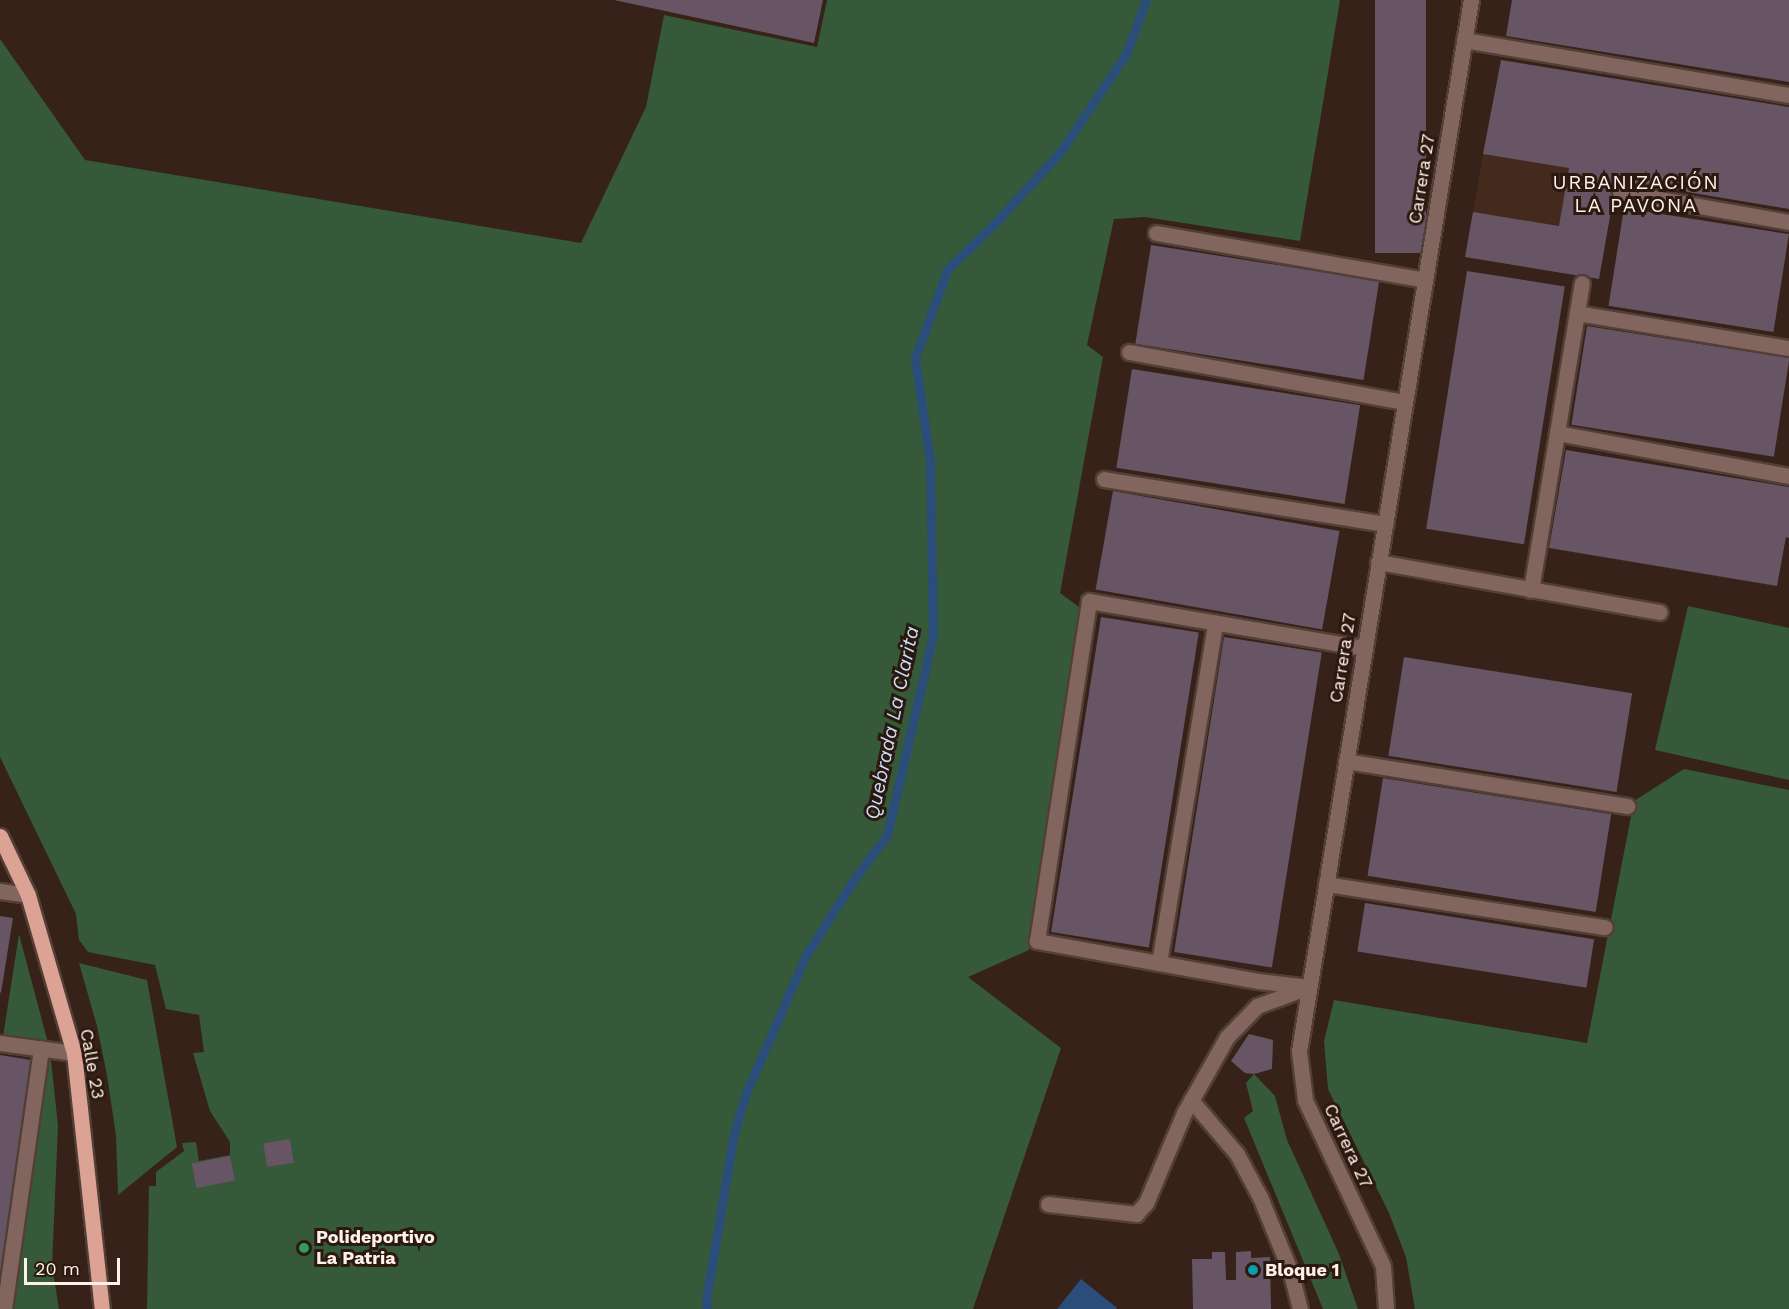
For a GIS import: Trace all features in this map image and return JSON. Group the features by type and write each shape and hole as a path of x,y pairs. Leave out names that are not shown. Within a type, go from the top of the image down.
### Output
{"main road":[{"name":"Calle 23","path":"0,836 28,895 74,1053 102,1309"}],"street":[{"name":"Carrera 27","path":"1386,1309 1383,1266 1305,1100 1299,1051 1471,0"},
{"path":"1464,40 1789,95"},
{"path":"1620,192 1789,222"},
{"path":"1156,233 1425,280"},
{"path":"1531,590 1582,282"},
{"path":"1577,313 1789,348"},
{"path":"1129,352 1405,402"},
{"path":"1557,433 1789,476"},
{"path":"1104,479 1385,524"},
{"path":"1378,562 1660,612"},
{"path":"1309,987 1258,981 1037,941 1089,601 1365,648"},
{"path":"1159,963 1215,623"},
{"path":"1346,760 1627,806"},
{"path":"1326,885 1605,927"},
{"path":"0,891 28,895"},
{"path":"1048,1204 1136,1214 1146,1203 1191,1100 1227,1037 1257,1006 1309,987"},
{"path":"0,1043 74,1053"},
{"path":"4,1309 41,1049"},
{"path":"1191,1100 1238,1154 1260,1197 1290,1270 1300,1309"}],"shaded area":[{"path":"1491,109 1636,133 1628,178 1617,177 1599,279 1465,257"}],"green space":[{"path":"827,0 1340,0 1300,241 1145,217 1114,219 1087,345 1103,357 1060,593 1079,607 1029,950 968,977 1061,1048 973,1309 147,1309 149,1186 156,1186 156,1172 184,1151 182,1143 196,1142 199,1161 230,1155 230,1142 210,1111 193,1053 204,1052 199,1015 166,1009 155,965 88,952 79,940 76,914 0,757 0,39 85,160 581,243 646,107 664,15 817,47"},
{"path":"1688,606 1789,628 1789,780 1655,750"},
{"path":"1684,769 1789,790 1789,1309 1415,1309 1406,1257 1389,1213 1328,1089 1324,1041 1334,1000 1587,1043 1634,801"},
{"path":"19,934 48,1043 3,1037"},
{"path":"79,963 147,980 177,1147 118,1195 116,1136 107,1075 97,1026"},
{"path":"43,1059 51,1060 58,1126 52,1266 59,1309 9,1309"},
{"path":"1254,1074 1275,1096 1287,1140 1339,1254 1358,1309 1323,1309 1244,1118 1253,1111 1246,1083"}],"water":[{"path":"1081,1279 1117,1308 1057,1309"}],"building":[{"path":"614,0 823,0 814,43"},
{"path":"1375,0 1426,0 1426,253 1375,253"},
{"path":"1512,0 1789,0 1789,82 1506,36"},
{"path":"1501,60 1789,107 1789,209 1627,182 1628,178 1617,177 1599,279 1465,257 1473,212 1559,226 1569,168 1483,154"},
{"path":"1624,208 1789,234 1773,332 1609,306"},
{"path":"1151,245 1379,281 1364,380 1135,344"},
{"path":"1467,271 1565,286 1524,544 1426,529"},
{"path":"1587,326 1789,358 1774,457 1571,425"},
{"path":"1132,369 1360,405 1345,504 1116,468"},
{"path":"1566,450 1789,487 1789,538 1786,537 1777,586 1549,548"},
{"path":"1113,491 1340,531 1322,629 1096,589"},
{"path":"1101,617 1199,632 1149,948 1051,932"},
{"path":"1224,637 1322,652 1272,968 1174,952"},
{"path":"1404,657 1632,693 1617,792 1388,756"},
{"path":"1383,778 1611,814 1596,912 1368,876"},
{"path":"1365,903 1594,939 1586,988 1357,951"},
{"path":"0,916 13,918 1,993 0,992"},
{"path":"1249,1034 1273,1040 1272,1069 1254,1074 1245,1073 1231,1061"},
{"path":"0,1055 37,1061 0,1287"},
{"path":"290,1139 294,1163 267,1167 263,1143"},
{"path":"230,1156 235,1181 196,1188 192,1163"},
{"name":"Bloque 1","path":"1251,1251 1251,1258 1270,1257 1271,1309 1193,1309 1192,1259 1212,1259 1212,1252 1225,1252 1226,1280 1236,1280 1236,1252"}],"waterway":[{"name":"Quebrada La Clarita","path":"707,1309 706,1300 734,1133 746,1093 806,955 855,878 887,835 933,635 930,462 915,358 947,270 995,223 1061,151 1126,54 1146,0"}],"place":[{"name":"Polideportivo La Patria","path":"304,1248"},
{"name":"Bloque 1","path":"1253,1270"}],"district":[{"name":"URBANIZACIÓN LA PAVONA","path":"1636,194"}]}
